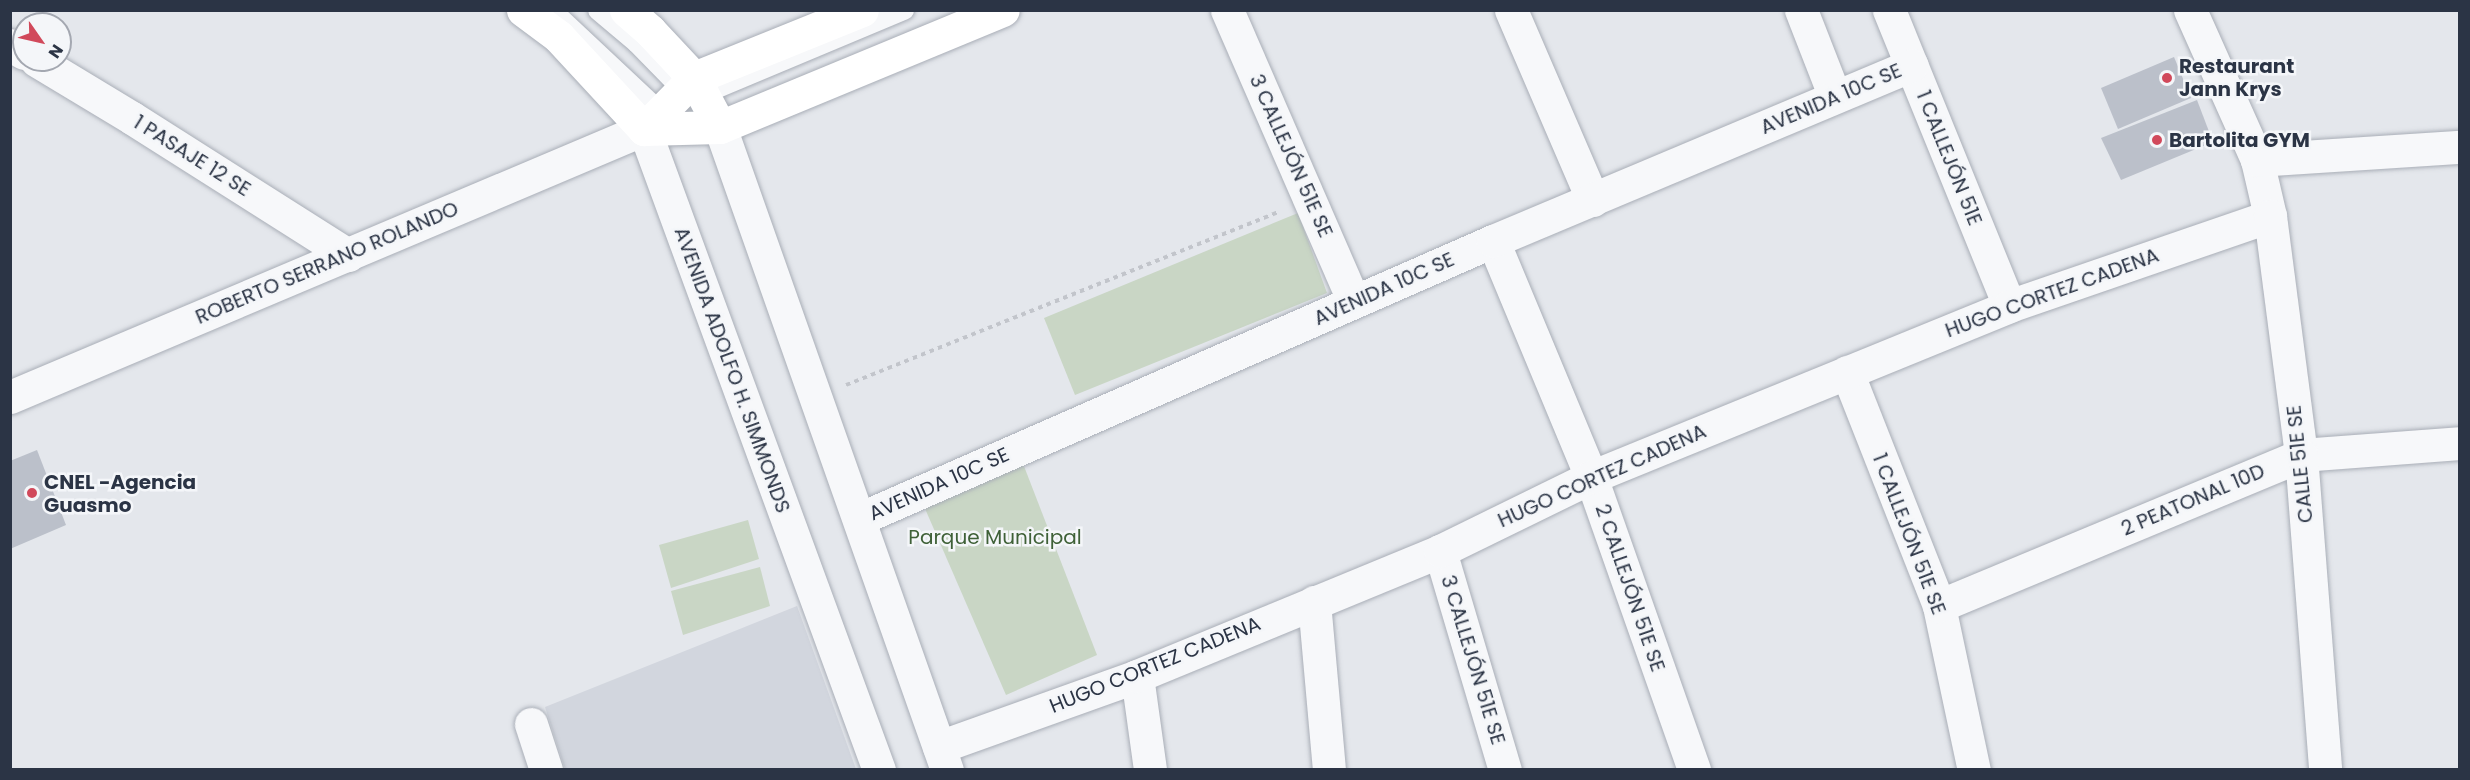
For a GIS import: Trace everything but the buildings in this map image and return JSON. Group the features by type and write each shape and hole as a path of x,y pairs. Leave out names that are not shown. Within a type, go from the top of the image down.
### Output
{"main road":[{"name":"AVENIDA ADOLFO H. SIMMONDS","path":"524,10 558,36 652,121"},
{"path":"626,10 650,31 703,101"},
{"name":"ROBERTO SERRANO ROLANDO","path":"652,121 703,101 862,10"},
{"name":"ROBERTO SERRANO ROLANDO","path":"652,121 703,101 1003,10"}],"street":[{"name":"3 CALLEJÓN 51E SE","path":"1227,10 1354,302"},
{"path":"1511,10 1593,200"},
{"path":"1801,10 1835,98"},
{"name":"1 CALLEJÓN 51E","path":"1889,10 2009,306"},
{"name":"CALLE 51E SE","path":"2190,10 2257,160 2270,216 2301,455 2325,770"},
{"name":"AVENIDA 10C SE","path":"859,519 1493,241 1911,65"},
{"name":"1 PASAJE 12 SE","path":"56,72 348,255"},
{"path":"703,101 816,397 943,758"},
{"name":"ROBERTO SERRANO ROLANDO","path":"10,397 348,255 652,121"},
{"name":"AVENIDA ADOLFO H. SIMMONDS","path":"652,121 879,770"},
{"path":"2257,160 2460,147"},
{"name":"HUGO CORTEZ CADENA","path":"943,758 1440,551 1591,477 1847,372 2009,306 2270,216"},
{"name":"2 CALLEJÓN 51E SE","path":"1493,241 1591,477 1694,770"},
{"name":"1 CALLEJÓN 51E SE","path":"1847,372 1939,606 1974,770"},
{"name":"2 PEATONAL 10D","path":"1939,606 2301,455 2460,443"},
{"name":"3 CALLEJÓN 51E SE","path":"1440,551 1505,770"},
{"path":"1314,602 1329,770"},
{"path":"1137,676 1150,770"},
{"path":"531,723 546,770"}],"lane":[{"name":"AVENIDA ADOLFO H. SIMMONDS","path":"551,10 592,45 652,121"},
{"path":"598,10 703,101"},
{"name":"ROBERTO SERRANO ROLANDO","path":"703,101 904,10"},
{"name":"ROBERTO SERRANO ROLANDO","path":"703,101 972,10"}],"path":[{"path":"816,397 1310,200"}],"shaded area":[{"path":"797,606 856,769 565,769 545,707"}],"green space":[{"path":"1298,213 1327,293 1075,395 1044,318"},
{"name":"Parque Municipal","path":"1022,461 1097,655 1006,695 923,504"},
{"path":"748,520 759,559 671,588 659,545"},
{"path":"760,567 770,606 683,635 671,591"}],"place":[{"name":"Restaurant Jann Krys","path":"2167,78"},
{"name":"Bartolita GYM","path":"2157,140"},
{"name":"CNEL -Agencia Guasmo","path":"32,493"}]}
